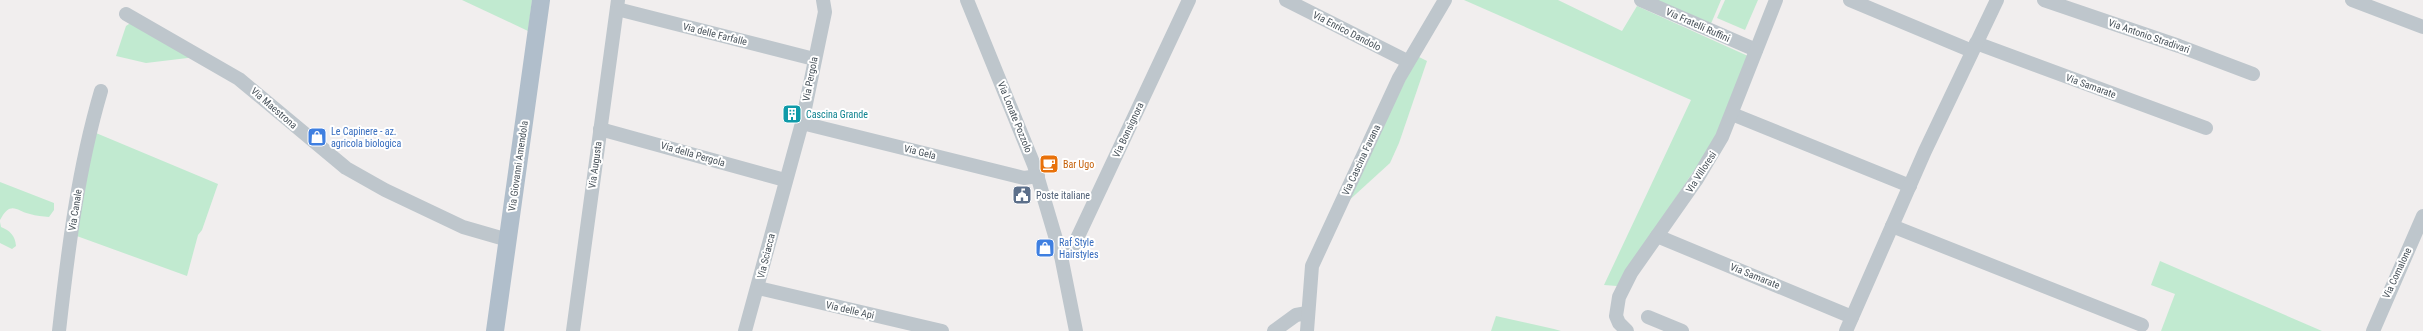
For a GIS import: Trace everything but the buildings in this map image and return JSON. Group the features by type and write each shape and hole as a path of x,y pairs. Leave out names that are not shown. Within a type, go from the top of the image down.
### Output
{"main road":[{"name":"Via Giovanni Amendola","path":"495,331 541,0"}],"street":[{"name":"Via Pergola","path":"785,180 802,122 825,12 823,0"},
{"name":"Via Lonate Pozzolo","path":"967,0 1038,176 1061,256 1076,331"},
{"name":"Via Bonsignora","path":"1061,256 1074,245 1189,0"},
{"name":"Via Enrico Dandolo","path":"1286,0 1407,61"},
{"name":"Via Cascina Favana","path":"1307,331 1307,313 1312,266 1407,61 1445,0"},
{"name":"Via Fratelli Ruffini","path":"1641,0 1756,50"},
{"name":"Via Villoresi","path":"1627,331 1619,323 1616,316 1617,302 1627,280 1709,162 1732,114 1776,0"},
{"name":"Via Samarate","path":"1850,0 1974,47 2206,128"},
{"name":"Via Samarate","path":"1657,236 1852,326 1892,226 1997,0"},
{"name":"Via Antonio Stradivari","path":"2044,0 2179,46 2253,74"},
{"path":"2352,0 2423,27"},
{"name":"Via delle Farfalle","path":"618,4 814,59"},
{"name":"Via Augusta","path":"573,331 618,4"},
{"name":"Via Maestrona","path":"126,14 239,79 346,168 386,190 463,227 508,240"},
{"name":"Via Canale","path":"59,331 73,218 90,127 101,91"},
{"path":"1732,114 1910,186"},
{"name":"Via Gela","path":"802,122 1024,178 1038,176"},
{"name":"Via della Pergola","path":"600,129 785,180"},
{"name":"Via Sciacca","path":"745,331 753,299 758,288 785,180"},
{"name":"Via Comalone","path":"2373,331 2423,216"},
{"path":"1892,226 2142,325"},
{"name":"Via delle Api","path":"758,288 942,331"},
{"path":"1274,331 1296,314 1307,313"},
{"path":"1648,317 1682,331"}],"green space":[{"path":"462,0 532,0 528,31"},
{"path":"1464,0 1558,0 1622,31 1637,6 1748,56 1715,139 1617,286 1604,285 1691,100"},
{"path":"1648,0 1721,0 1710,26"},
{"path":"1725,0 1758,0 1745,30 1717,18"},
{"path":"133,24 196,57 146,63 116,56 126,26"},
{"path":"1417,56 1427,61 1399,143 1390,163 1345,204"},
{"path":"96,133 218,184 202,230 198,235 187,276 74,235"},
{"path":"0,182 54,203 54,210 49,217 32,215 14,208 7,210 0,220"},
{"path":"0,222 1,227 13,236 16,246 12,249 0,243"},
{"path":"2160,261 2322,331 2161,331 2175,294 2151,285"},
{"path":"1496,316 1554,329 1561,331 1491,331"}],"place":[{"name":"Cascina Grande","path":"792,114"},
{"name":"Le Capinere - az. agricola biologica","path":"317,137"},
{"name":"Bar Ugo","path":"1049,164"},
{"name":"Poste italiane","path":"1022,195"},
{"name":"Raf Style Hairstyles","path":"1045,248"}]}
